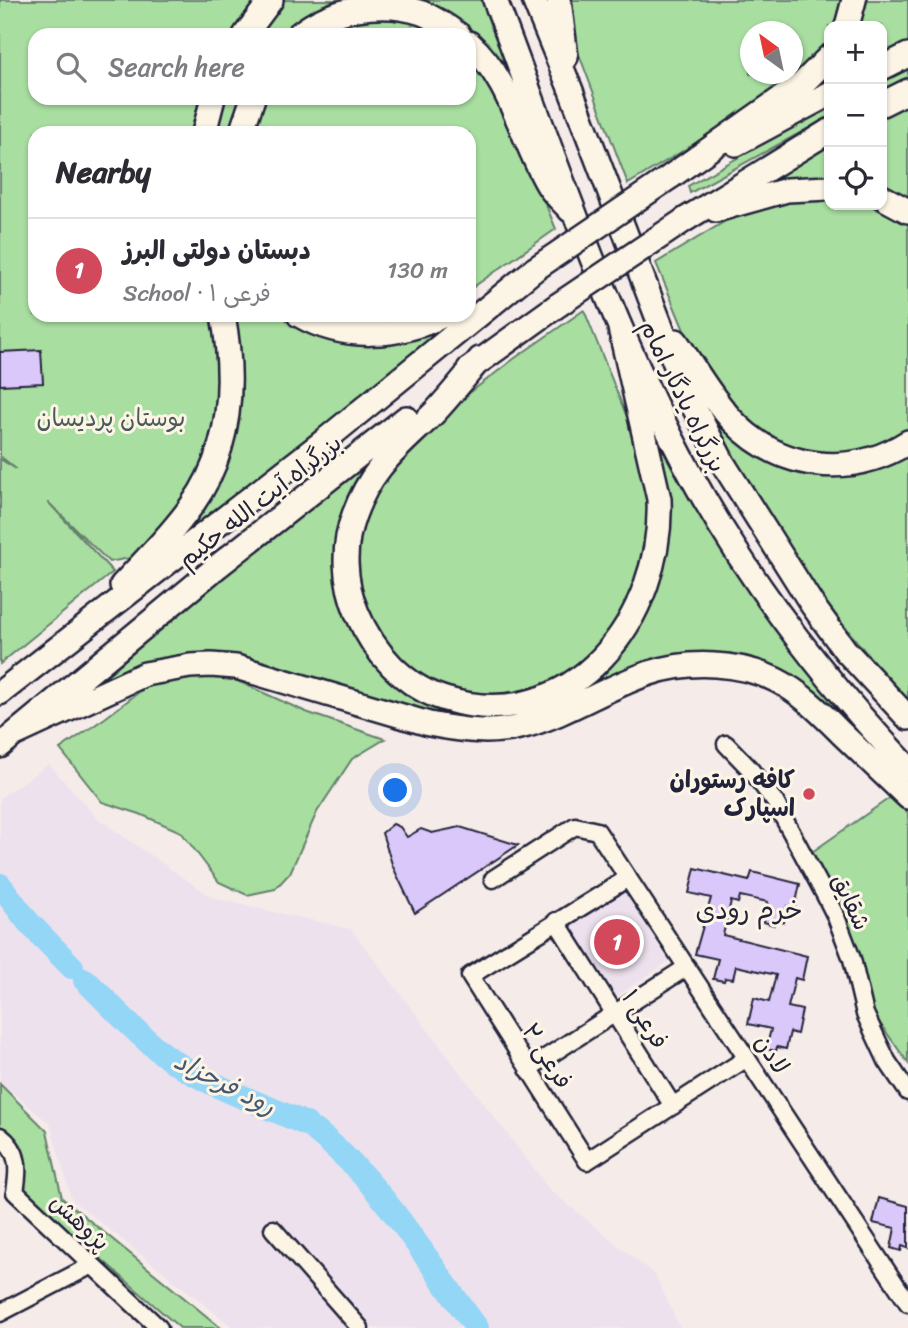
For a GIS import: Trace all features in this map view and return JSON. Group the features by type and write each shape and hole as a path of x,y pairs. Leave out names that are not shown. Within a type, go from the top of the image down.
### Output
{"highway":[{"path":"250,28 271,0"},
{"name":"بزرگراه یادگار امام","path":"495,0 620,328 691,476 762,590 836,688 908,768"},
{"name":"بزرگراه یادگار امام","path":"534,0 691,402 747,502 830,631 908,718"},
{"path":"559,0 570,88"},
{"path":"848,21 854,0"},
{"path":"309,28 342,12 380,6 422,13 447,28"},
{"path":"476,51 509,99 549,187 577,218"},
{"path":"887,66 908,55"},
{"path":"476,298 535,269 803,83 824,62"},
{"path":"887,102 908,91"},
{"path":"670,177 824,97"},
{"path":"206,126 211,105"},
{"path":"243,126 251,105"},
{"path":"686,219 824,134"},
{"path":"686,219 768,194 802,188 824,188"},
{"path":"887,200 908,211"},
{"name":"بزرگراه آیت الله حکیم","path":"7,740 218,566 338,474 480,359 686,219"},
{"name":"بزرگراه آیت الله حکیم","path":"476,317 535,269"},
{"path":"654,309 722,408 749,435 769,449 812,464 838,466 862,463 908,442"},
{"path":"78,634 176,526 207,481 226,427 230,399 230,348 224,322"},
{"path":"313,322 348,334 395,332 424,322"},
{"name":"بزرگراه آیت الله حکیم","path":"0,694 324,441 470,322"},
{"path":"480,359 434,412 393,450 376,471 353,516 347,544 349,593 372,642 403,676 436,696 463,704 491,707 519,705 543,698 587,673 618,639 644,593 658,543 659,499 620,328"},
{"path":"7,740 122,684 168,668 211,665 236,667 429,724 491,732 522,727 545,719 643,675 682,664 700,664 760,673 799,694 908,797"}],"street":[{"name":"شقایق","path":"726,744 750,769 775,802 825,895 852,959 864,1014 887,1061 908,1092"},
{"name":"لادن","path":"492,879 575,826 597,831 908,1303"},
{"path":"556,921 628,878"},
{"name":"فرعی ۲","path":"556,921 470,976 528,1069 587,1161 673,1106"},
{"name":"فرعی ۱","path":"556,921 673,1106"},
{"path":"528,1069 687,967"},
{"path":"673,1106 747,1058"},
{"name":"پژوهش","path":"0,1136 10,1144 17,1157 15,1192 159,1328"},
{"path":"0,1187 18,1176"},
{"path":"273,1229 360,1328"},
{"path":"0,1314 92,1265"}],"shaded area":[{"path":"49,764 97,818 213,898 351,929 550,1190 655,1275 680,1328 234,1328 72,1200 50,1124 0,1082 0,798"},
{"path":"623,890 669,961 613,999 565,923"}],"green space":[{"name":"بوستان پردیسان","path":"0,0 260,0 239,28 28,28 28,105 204,105 198,126 28,126 28,322 218,322 223,364 213,440 198,478 155,536 130,558 109,562 48,502 113,572 0,664 0,459 16,469 0,456"},
{"path":"280,0 379,0 306,28 258,28"},
{"path":"390,0 484,0 556,187 493,60 476,50 476,28 438,28"},
{"path":"566,0 846,0 840,21 824,21 824,52 818,61 803,72 803,21 740,21 740,84 787,84 757,106 628,184 574,41"},
{"path":"862,0 908,0 908,44 887,54 887,21 856,21"},
{"path":"355,18 411,19 431,28 331,28"},
{"path":"476,66 514,128 556,229 476,285 476,126 253,126 260,105 476,105"},
{"path":"908,66 908,77 887,88 887,76"},
{"path":"908,102 908,203 887,192 887,112"},
{"path":"218,105 244,105 236,126 214,126"},
{"path":"824,109 824,120 690,193 688,186"},
{"path":"824,146 824,182 739,194"},
{"path":"824,196 824,210 886,210 908,221 908,433 863,454 796,453 744,422 691,347 656,263 744,210 762,203"},
{"path":"584,310 637,442 652,513 638,591 611,637 559,682 524,696 486,701 441,692 385,648 361,604 353,553 371,492 450,408"},
{"path":"230,322 298,322 304,326 451,322 162,558 206,497"},
{"path":"347,322 395,322 371,328"},
{"path":"689,372 767,458 908,452 908,701 835,615 769,523 731,459"},
{"path":"644,410 699,511 761,607 830,698 908,783 830,715 721,657 539,713 469,724 249,664 90,690 218,580 386,444 339,569 401,685 540,707 654,589"},
{"path":"222,674 306,712 385,739 352,759 317,812 290,873 275,889 247,895 219,882 181,832 140,814 102,802 60,749 155,680"},
{"path":"891,797 908,813 908,1063 875,1016 854,945 809,854"},
{"path":"0,1084 47,1131 62,1198 221,1328 180,1328 24,1191 20,1150 0,1130"}],"building":[{"path":"41,350 43,383 0,385 0,352"},
{"path":"393,824 400,827 407,837 421,829 432,833 460,827 518,845 415,913 393,867 382,833"},
{"path":"695,868 749,881 752,872 800,884 795,907 787,906 784,922 775,920 774,925 764,922 768,902 740,896 738,903 731,901 723,935 807,956 802,980 795,978 788,1007 802,1010 797,1034 790,1032 786,1049 766,1049 771,1029 748,1024 754,998 769,1002 776,975 736,966 733,979 713,979 718,959 695,954 711,898 689,893"},
{"path":"879,1198 908,1206 908,1248 902,1246 901,1251 891,1248 895,1228 873,1223"}],"waterway":[{"name":"رود فرحزاد","path":"0,885 29,923 72,967"},
{"name":"رود فرحزاد","path":"85,980 138,1033 188,1071 306,1124"},
{"name":"رود فرحزاد","path":"316,1131 341,1153 384,1199 477,1328"}],"place":[{"name":"کافه رستوران اسپارک","path":"809,794"},
{"name":"دبستان دولتی البرز","path":"617,942"}],"district":[{"name":"خرم رودی","path":"749,910"}]}
